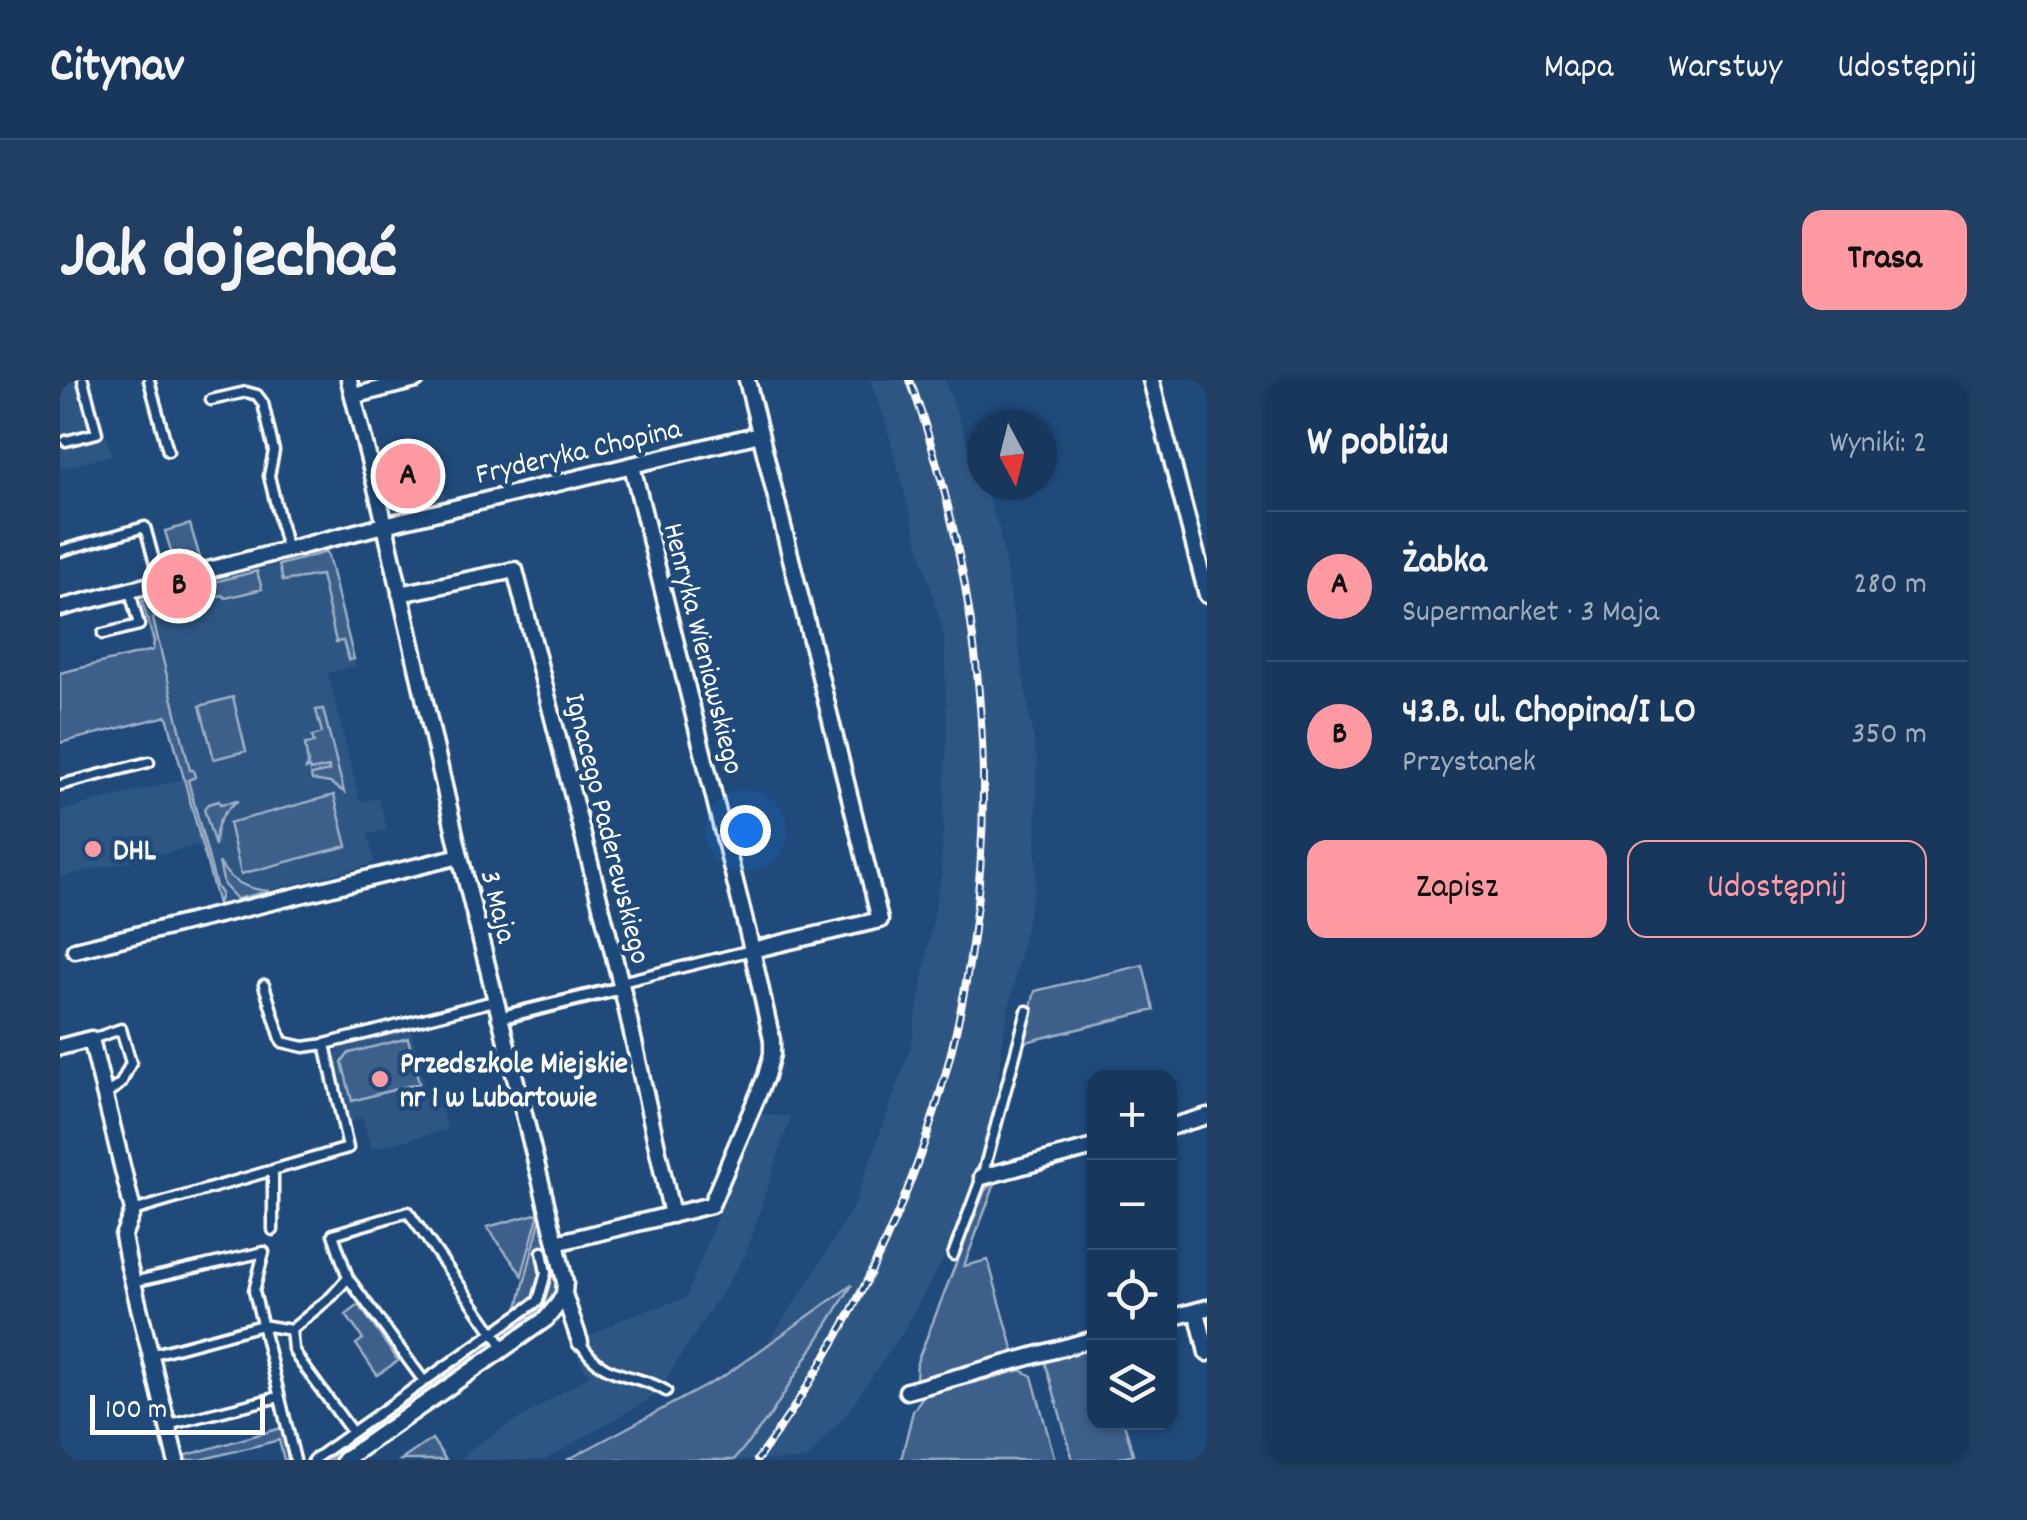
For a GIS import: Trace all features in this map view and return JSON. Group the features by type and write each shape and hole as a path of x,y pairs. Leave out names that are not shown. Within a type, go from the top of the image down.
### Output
{"street":[{"path":"351,388 416,380"},
{"path":"746,380 880,920 752,950"},
{"path":"1151,380 1207,595"},
{"name":"3 Maja","path":"351,388 498,1018 556,1243 564,1294 580,1342"},
{"name":"Fryderyka Chopina","path":"60,608 384,524 760,434"},
{"name":"Henryka Wieniawskiego","path":"556,1243 711,1205 772,1054 752,950 632,466"},
{"name":"Ignacego Paderewskiego","path":"400,594 514,570 621,985 672,1215"},
{"path":"75,950 460,856"},
{"path":"498,1018 621,985"},
{"path":"60,1047 91,1039 133,1211 123,1236 176,1460"},
{"path":"1177,1124 1207,1116"},
{"path":"982,1176 1087,1149"},
{"path":"344,1460 546,1319 564,1294"},
{"path":"1177,1316 1202,1309 1207,1353"},
{"path":"906,1391 1090,1340"}],"lane":[{"path":"66,441 97,433 84,380"},
{"path":"149,380 168,450"},
{"path":"211,400 246,392 263,402 274,451 270,476 287,550"},
{"path":"60,550 145,527 160,583"},
{"path":"102,634 139,624 130,591"},
{"path":"60,786 149,762"},
{"path":"621,985 752,950"},
{"path":"264,985 282,1042 304,1047 494,1001"},
{"path":"954,1256 982,1176 1027,1010"},
{"path":"91,1039 120,1029 131,1063 121,1082 104,1098"},
{"path":"133,1211 348,1148 325,1044"},
{"path":"273,1230 274,1170"},
{"path":"423,1380 348,1278 333,1234 408,1212 504,1348"},
{"path":"133,1282 264,1252 254,1291 295,1460"},
{"path":"313,1460 538,1301 546,1273 542,1252"},
{"path":"150,1355 262,1326 291,1330 348,1278"},
{"path":"332,1296 360,1293"},
{"path":"291,1330 298,1358 352,1432"},
{"name":"3 Maja","path":"580,1342 600,1366 666,1392"},
{"path":"167,1425 279,1398"}],"shaded area":[{"path":"60,380 92,380 111,455 60,469"},
{"path":"870,380 945,380 967,441 967,500 988,500 1000,532 1037,761 1036,878 1004,1032 992,1128 956,1236 903,1332 847,1413 806,1460 685,1460 701,1443 814,1273 855,1203 911,1047 941,874 947,732 944,637 887,427"},
{"path":"433,450 446,501 400,513 390,508 378,464"},
{"path":"190,524 200,558 175,565 165,531"},
{"path":"327,552 356,666 328,673 360,802 379,798 387,830 368,834 375,863 218,904 200,845 60,877 60,811 183,779 142,601"},
{"path":"327,552 354,659 349,660 343,641 336,642 321,575 283,581 279,565"},
{"path":"257,571 262,589 226,598 222,595 206,602 202,585"},
{"path":"194,587 196,606 181,605 178,611 176,606 161,609 156,597"},
{"path":"155,597 158,610 153,619 190,770 195,777 188,780 221,894 218,904 167,716 60,743 60,673 153,650 142,601"},
{"path":"233,697 246,751 214,759 200,706"},
{"path":"323,709 344,792 330,783 312,780 311,775 329,771 329,767 306,769 305,744 314,743 312,736 322,733 316,710"},
{"path":"334,795 347,846 241,874 229,823"},
{"path":"219,801 238,801 220,820 215,846 204,809"},
{"path":"219,862 240,883 269,891 237,899 224,885"},
{"path":"1143,965 1154,1010 1022,1043 1035,991"},
{"name":"Przedszkole Miejskie nr 1 w Lubartowie","path":"411,1030 427,1098 439,1096 447,1130 371,1149 363,1118 348,1121 334,1062 336,1054 342,1046"},
{"path":"408,1038 419,1083 352,1101 342,1062 349,1053"},
{"path":"756,1114 791,1116 745,1256 655,1396 545,1460 460,1460 473,1447 589,1376 575,1352 583,1339 626,1317 686,1298"},
{"path":"996,1181 964,1266 988,1260 1014,1352 916,1379 917,1362 985,1190"},
{"path":"539,1213 522,1275 487,1227"},
{"path":"541,1217 555,1272 547,1250 536,1252 539,1286 517,1311"},
{"path":"554,1275 556,1286 550,1304 510,1337 500,1337 500,1331 511,1331 545,1307 542,1302 539,1304 547,1279"},
{"path":"852,1285 770,1416 734,1460 567,1460 724,1376"},
{"path":"359,1305 398,1361 377,1375 356,1344 363,1339 346,1315"},
{"path":"487,1341 493,1345 490,1351 334,1460 328,1460 472,1358 469,1353"},
{"path":"1087,1349 1087,1430 1126,1430 1133,1454 1112,1460 1073,1460 1045,1361"},
{"path":"1021,1370 1032,1376 1055,1460 901,1460 913,1411 923,1396"},
{"path":"281,1428 289,1460 284,1460 279,1440 200,1460 180,1457"},
{"path":"432,1439 446,1460 401,1460"}],"railway":[{"path":"757,1460 837,1337 900,1209 945,1076 973,940 983,802 976,662 952,521 910,380"}],"place":[{"name":"Żabka","path":"408,476"},
{"name":"43.B. ul. Chopina/I LO","path":"179,586"},
{"name":"DHL","path":"93,849"},
{"name":"Przedszkole Miejskie nr 1 w Lubartowie","path":"380,1079"}]}
